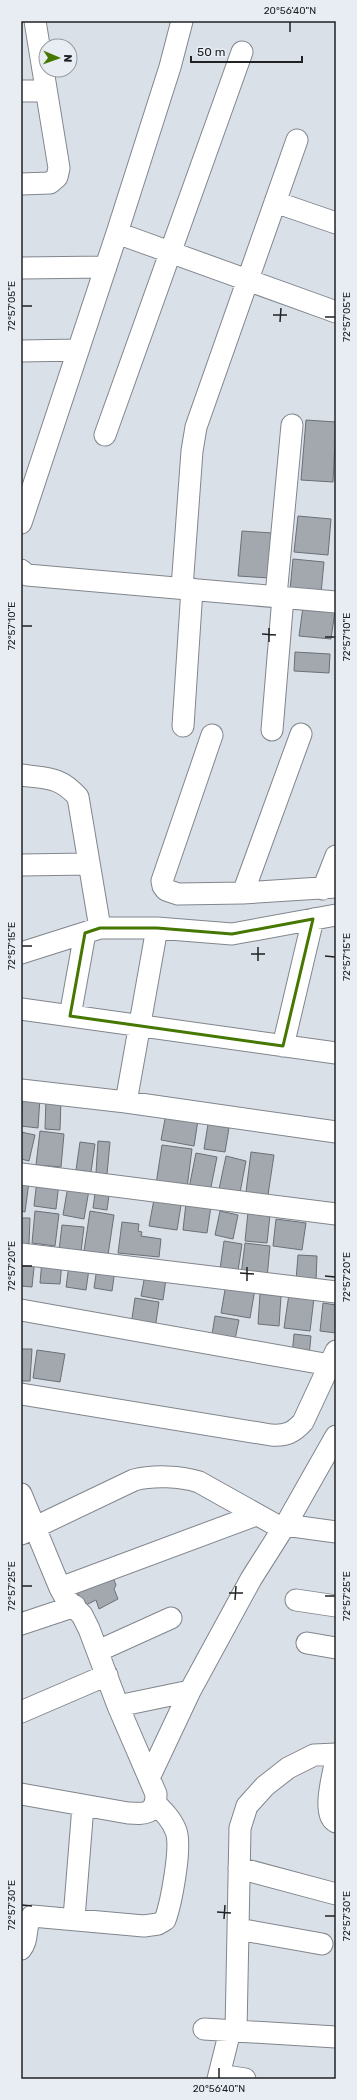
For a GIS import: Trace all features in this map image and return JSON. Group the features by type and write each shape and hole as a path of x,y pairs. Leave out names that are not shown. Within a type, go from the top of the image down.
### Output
{"street":[{"path":"21,184 50,183 57,178 59,168 35,21"},
{"path":"21,523 117,233 170,67 182,21"},
{"path":"105,435 242,52"},
{"path":"21,92 46,91"},
{"path":"183,726 193,440 297,140"},
{"path":"275,202 336,223"},
{"path":"117,233 336,312"},
{"path":"21,268 106,267"},
{"path":"21,351 78,350"},
{"path":"272,730 279,597 292,425"},
{"path":"21,570 27,575 336,602"},
{"path":"242,894 301,734"},
{"path":"212,735 162,880 163,886 166,890 178,894 242,894 330,888 336,856"},
{"path":"21,775 54,780 67,785 78,798 89,864 92,931 70,1016"},
{"path":"21,865 89,864"},
{"path":"21,953 92,931 156,928 232,934 336,915"},
{"path":"283,1046 314,920"},
{"path":"126,1102 156,928"},
{"path":"21,1009 336,1053"},
{"path":"21,1090 126,1102 336,1132"},
{"path":"21,1174 336,1214"},
{"path":"21,1254 336,1292"},
{"path":"21,1310 332,1368 303,1422 295,1432 283,1435 271,1435 21,1394"},
{"path":"149,1778 190,1691 251,1579 284,1527 336,1436"},
{"path":"28,1531 134,1480 155,1476 187,1479 199,1482 256,1515 284,1527 336,1532"},
{"path":"21,1494 28,1531 66,1598 82,1615 89,1629 118,1706 156,1794 156,1804 150,1811 142,1814 83,1806 26,1802"},
{"path":"60,1588 256,1515"},
{"path":"296,1600 336,1606"},
{"path":"21,1624 75,1606"},
{"path":"98,1651 171,1618"},
{"path":"307,1643 336,1648"},
{"path":"21,1712 107,1675"},
{"path":"118,1706 190,1691"},
{"path":"245,2079 219,2077 233,2031 238,1930 240,1828 247,1806 265,1786 288,1768 314,1756 336,1754"},
{"path":"336,1759 329,1803 329,1814 336,1822"},
{"path":"21,1949 24,1946 28,1920 32,1916 74,1918 144,1926 158,1924 165,1920 179,1848 177,1833 169,1818 156,1804"},
{"path":"74,1918 83,1806"},
{"path":"239,1868 336,1894"},
{"path":"238,1930 322,1944"},
{"path":"204,2029 336,2038"}],"highlighted area":[{"path":"313,919 283,1046 70,1016 85,933 100,928 157,928 232,934"}],"building":[{"path":"306,420 336,422 333,482 301,480"},
{"path":"298,516 331,519 328,555 294,552"},
{"path":"242,531 272,533 269,578 238,576"},
{"path":"293,559 324,562 321,593 290,590"},
{"path":"303,607 335,611 331,639 299,636"},
{"path":"295,652 330,654 329,673 294,671"},
{"path":"23,1096 40,1098 38,1128 21,1126"},
{"path":"46,1099 61,1100 60,1130 45,1129"},
{"path":"166,1114 198,1120 194,1146 161,1140"},
{"path":"208,1124 229,1128 225,1152 204,1149"},
{"path":"40,1131 64,1134 61,1167 36,1165"},
{"path":"21,1132 35,1135 29,1161 21,1159"},
{"path":"98,1141 110,1142 107,1174 96,1173"},
{"path":"80,1142 95,1144 91,1172 76,1170"},
{"path":"162,1145 192,1149 187,1188 156,1184"},
{"path":"251,1152 274,1155 268,1195 246,1192"},
{"path":"196,1153 217,1157 210,1192 189,1188"},
{"path":"226,1156 246,1161 239,1198 218,1194"},
{"path":"37,1180 59,1183 56,1209 34,1206"},
{"path":"21,1181 29,1182 25,1212 21,1211"},
{"path":"68,1186 89,1190 84,1219 63,1215"},
{"path":"96,1186 110,1188 107,1210 93,1208"},
{"path":"155,1194 182,1199 177,1230 149,1226"},
{"path":"186,1203 211,1206 207,1233 183,1230"},
{"path":"35,1211 59,1214 55,1246 32,1243"},
{"path":"90,1211 114,1215 108,1255 84,1251"},
{"path":"220,1211 238,1215 233,1239 215,1235"},
{"path":"248,1212 270,1215 267,1243 245,1241"},
{"path":"21,1218 30,1218 29,1244 21,1244"},
{"path":"276,1219 306,1223 302,1250 273,1246"},
{"path":"122,1222 139,1224 138,1231 142,1232 141,1236 161,1239 159,1257 118,1253"},
{"path":"62,1225 84,1227 81,1252 59,1250"},
{"path":"224,1241 242,1244 238,1271 220,1269"},
{"path":"245,1243 270,1246 267,1278 241,1275"},
{"path":"298,1255 317,1256 316,1281 296,1280"},
{"path":"21,1257 35,1258 32,1287 21,1286"},
{"path":"42,1260 62,1262 60,1284 40,1283"},
{"path":"69,1265 89,1269 86,1290 66,1287"},
{"path":"97,1268 115,1270 112,1291 94,1288"},
{"path":"145,1275 166,1279 163,1300 141,1296"},
{"path":"226,1284 255,1289 250,1318 221,1313"},
{"path":"260,1294 281,1296 279,1326 258,1324"},
{"path":"289,1294 314,1298 310,1331 284,1328"},
{"path":"135,1298 159,1302 155,1329 131,1325"},
{"path":"323,1303 336,1305 336,1333 320,1331"},
{"path":"215,1316 239,1320 234,1344 211,1340"},
{"path":"294,1334 311,1336 309,1356 292,1355"},
{"path":"21,1349 32,1349 30,1381 21,1381"},
{"path":"37,1350 65,1354 60,1382 33,1378"},
{"path":"112,1575 116,1585 114,1589 118,1599 99,1609 96,1600 84,1606 77,1591"}]}
